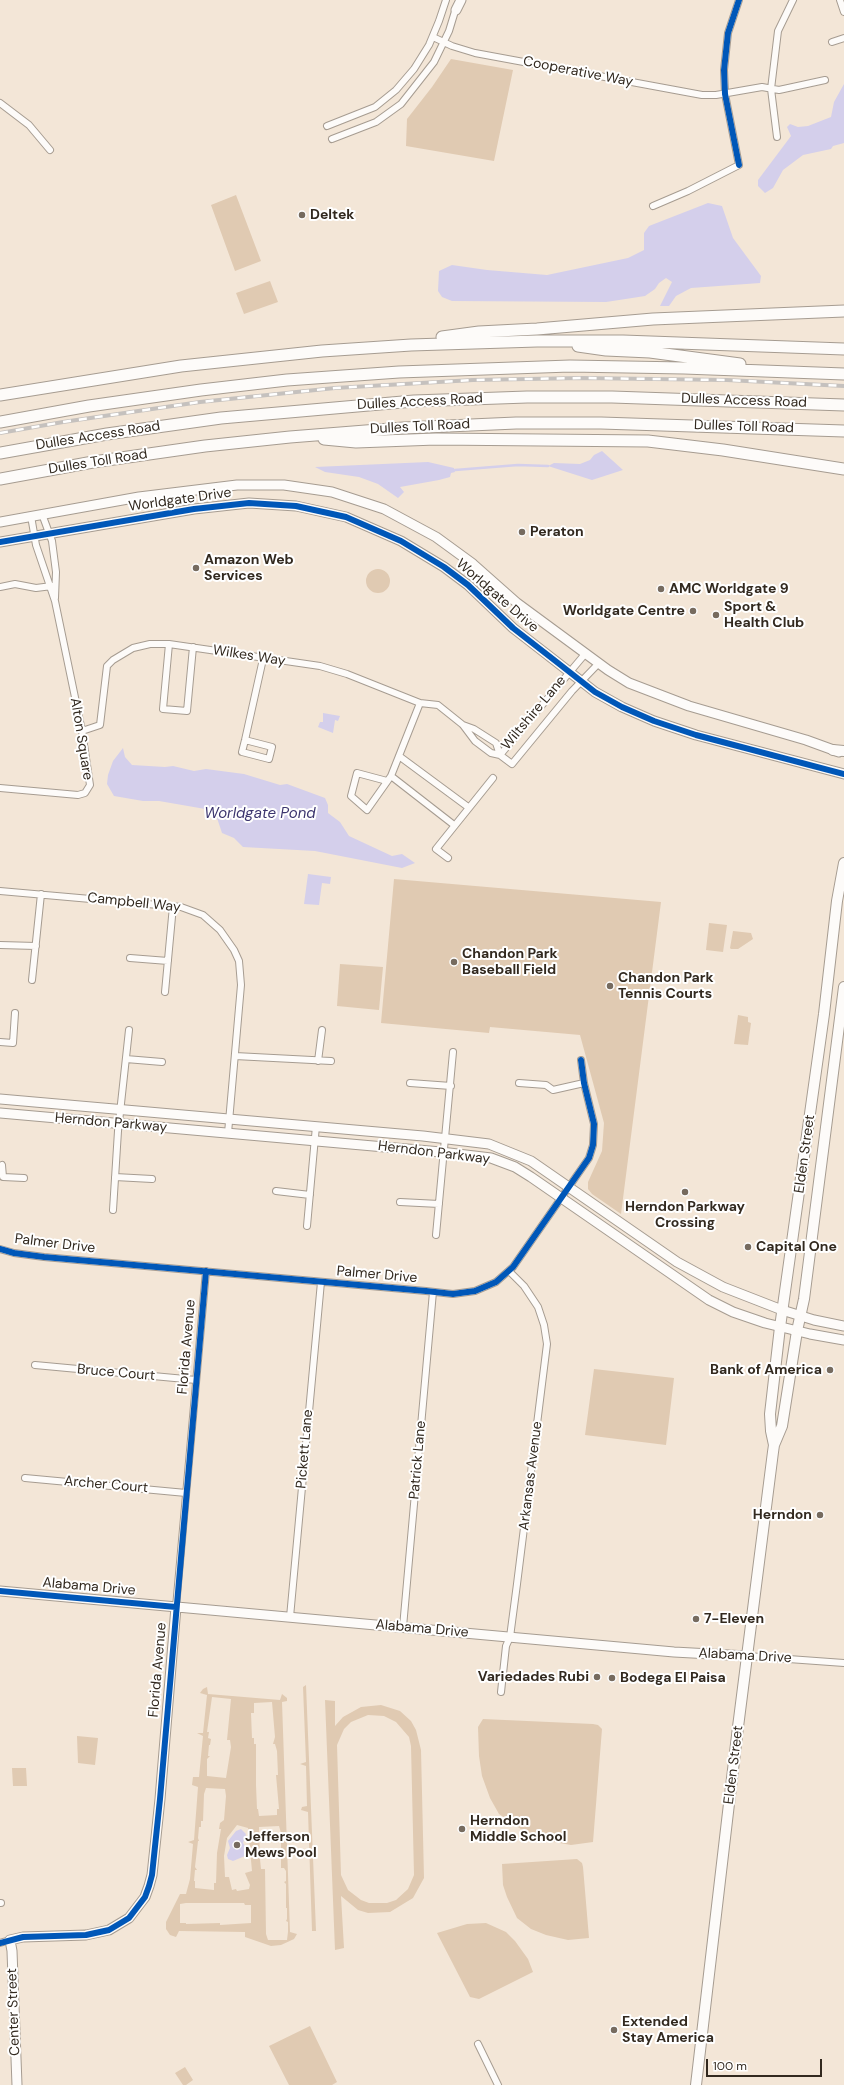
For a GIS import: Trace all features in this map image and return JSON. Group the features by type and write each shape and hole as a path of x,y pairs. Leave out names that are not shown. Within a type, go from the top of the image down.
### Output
{"highway":[{"path":"380,347 479,332 548,329 653,319 844,311"},
{"path":"537,340 606,350 650,352 732,363 775,366 828,374"},
{"path":"0,394 181,366 380,347 537,340 680,342 844,349"},
{"path":"0,422 89,406 201,390 287,380 392,372 577,366 684,368 844,374"},
{"name":"Dulles Access Road","path":"0,453 107,434 221,418 414,401 498,398 612,397 844,405"},
{"name":"Dulles Toll Road","path":"0,479 128,456 290,436 410,427 545,423 650,424 844,431"},
{"path":"290,436 356,442 436,439 633,440 707,448 844,469"}],"main road":[{"path":"833,750 844,751"},
{"name":"Elden Street","path":"774,1444 770,1431 770,1414 782,1310 809,1126 844,863"},
{"name":"Elden Street","path":"696,2085 774,1444 782,1426 797,1331 804,1299 844,987"}],"street":[{"path":"327,126 370,110 390,97 414,69 433,37 446,0"},
{"path":"456,0 456,10"},
{"path":"332,139 376,122 401,104 427,73 444,43 461,0"},
{"path":"653,206 681,195 739,165 725,94 724,70 726,42 738,0"},
{"path":"778,137 771,89 778,31 793,0"},
{"path":"840,0 844,12"},
{"name":"Cooperative Way","path":"433,37 444,43 475,53 707,96 762,87 779,90 825,80"},
{"path":"832,42 844,38"},
{"path":"0,103 29,125 50,150"},
{"name":"Worldgate Drive","path":"0,522 144,496 237,485 284,485 332,492 384,509 436,537 473,564 517,603 585,654 618,676 642,689 700,710 806,740 844,754"},
{"name":"Worldgate Drive","path":"0,542 50,532 194,509 249,504 296,506 346,517 401,540 444,566 468,585 513,628 595,692 615,703 654,721 696,735 844,774"},
{"name":"Alton Square","path":"42,514 50,532 56,572 53,586"},
{"name":"Alton Square","path":"0,788 78,795 85,793 90,785 82,731 53,586 34,535 31,516"},
{"path":"0,587 15,584 36,588 53,586"},
{"name":"Wilkes Way","path":"82,731 100,725 107,666 113,660 133,648 150,644 169,644 263,659 320,666 347,674 420,703 438,705 463,725 475,741 491,753 500,755 512,764"},
{"path":"169,644 163,709 186,711 193,647"},
{"name":"Wiltshire Lane","path":"500,755 569,671 585,654"},
{"path":"245,740 272,747 269,759 242,752 263,659"},
{"name":"Wiltshire Lane","path":"512,764 582,681 599,664"},
{"path":"420,703 389,779 367,810 351,796 358,773 389,779 454,825"},
{"name":"Wilkes Way","path":"463,725 474,729 496,744 500,755"},
{"path":"399,756 468,807"},
{"path":"448,858 436,848 493,778"},
{"name":"Campbell Way","path":"0,891 173,906 193,911 212,922 228,940 234,950 238,961 242,985 228,1133"},
{"path":"32,980 41,894"},
{"path":"165,992 173,906"},
{"path":"0,945 36,946"},
{"path":"130,958 168,962"},
{"path":"0,1042 13,1043 15,1013"},
{"path":"113,1210 120,1110 129,1030"},
{"path":"318,1061 322,1030"},
{"path":"436,1235 445,1152 453,1052"},
{"path":"235,1056 331,1061"},
{"path":"126,1059 162,1062"},
{"name":"Palmer Drive","path":"0,1249 14,1253 44,1257 452,1294 474,1291 496,1282 509,1271 570,1187 589,1158 594,1136 592,1111 584,1083 581,1060"},
{"path":"410,1083 451,1086"},
{"path":"519,1083 546,1085 553,1090 584,1083"},
{"name":"Herndon Parkway","path":"0,1099 316,1126 446,1138 490,1144 511,1151 531,1161 690,1270 736,1294 800,1316 844,1326"},
{"name":"Herndon Parkway","path":"0,1113 315,1140 445,1152 491,1158 523,1171 709,1300 746,1317 797,1331 844,1340"},
{"path":"307,1226 316,1126"},
{"path":"0,1166 2,1165 3,1177 24,1178"},
{"path":"115,1177 152,1179"},
{"path":"276,1191 310,1195"},
{"path":"400,1202 439,1204"},
{"name":"Florida Avenue","path":"10,1940 23,1937 98,1933 109,1930 129,1918 145,1897 152,1875 206,1271"},
{"name":"Arkansas Avenue","path":"501,1692 506,1646 510,1637 547,1344 544,1325 538,1307 524,1286 509,1271"},
{"name":"Pickett Lane","path":"290,1617 321,1282"},
{"name":"Patrick Lane","path":"403,1627 433,1292"},
{"name":"Bruce Court","path":"35,1365 196,1380"},
{"name":"Archer Court","path":"25,1478 186,1493"},
{"name":"Alabama Drive","path":"0,1591 674,1652 844,1663"},
{"path":"0,1943 10,1940"},
{"name":"Center Street","path":"10,1940 12,1951 17,2085"},
{"path":"478,2044 498,2085"}],"shaded area":[{"path":"451,59 513,70 494,161 406,146 407,119 432,87"},
{"path":"236,195 261,261 235,271 211,205"},
{"path":"270,281 278,302 244,314 236,293"},
{"path":"378,569 387,572 390,581 387,590 378,593 369,590 366,581 369,572"},
{"path":"394,879 661,902 621,1214 592,1194 588,1189 588,1182 602,1151 604,1123 580,1035 490,1027 489,1033 381,1023"},
{"path":"709,923 727,925 723,952 706,950"},
{"path":"733,931 751,933 753,939 738,949 731,949"},
{"path":"340,964 383,967 379,1010 337,1006"},
{"path":"738,1015 748,1017 748,1022 751,1023 748,1045 734,1044"},
{"path":"594,1369 674,1378 666,1445 585,1435"},
{"path":"306,1685 316,1931 312,1931 308,1812 301,1810 302,1807 307,1806 306,1766 300,1764 306,1762 303,1687"},
{"path":"207,1687 208,1694 280,1700 282,1694 287,1698 287,1701 282,1702 290,1932 297,1934 294,1939 281,1945 271,1946 245,1937 245,1932 179,1931 176,1937 170,1935 166,1929 166,1922 180,1894 186,1894 190,1879 193,1844 188,1842 194,1840 198,1787 192,1785 193,1777 199,1777 203,1736 197,1733 203,1733 207,1695 200,1693","holes":["212,1697 231,1699 227,1740 230,1740 231,1747 226,1778 207,1776 207,1759 210,1756 208,1756 211,1739 208,1738 209,1732 207,1732","272,1702 275,1737 273,1744 275,1744 277,1751 278,1775 276,1775 279,1809 277,1809 277,1815 259,1816 257,1809 256,1744 254,1744 254,1738 252,1738 251,1713 254,1713 254,1703","206,1788 225,1789 226,1796 224,1820 220,1823 219,1829 221,1829 217,1853 216,1883 214,1883 214,1890 195,1888 194,1881 195,1870 197,1870 195,1867 199,1841 199,1827 201,1827 201,1821 203,1821 204,1794","237,1825 248,1828 252,1871 245,1873 250,1885 249,1889 237,1891 236,1889 232,1890 229,1877 225,1877 224,1856 227,1838","279,1826 281,1833 281,1868 284,1868 286,1871 286,1881 284,1882 286,1884 286,1921 288,1922 287,1940 268,1940 266,1934 265,1869 261,1869 259,1827","244,1903 245,1905 251,1905 251,1923 220,1925 220,1923 180,1923 180,1904"]},
{"path":"325,1700 335,1701 335,1726 343,1717 361,1707 381,1705 400,1711 411,1721 416,1730 421,1750 424,1878 413,1898 390,1912 368,1913 358,1910 341,1896 344,1948 335,1950","holes":["368,1715 384,1716 396,1722 409,1737 411,1746 414,1875 408,1889 396,1900 387,1903 369,1903 361,1900 348,1890 341,1875 337,1745 344,1729 351,1722"]},
{"path":"483,1719 593,1724 598,1725 602,1729 593,1842 571,1845 548,1841 525,1832 499,1814 490,1798 482,1776 479,1756 478,1727"},
{"path":"77,1736 98,1738 95,1765 78,1763"},
{"path":"12,1768 26,1768 27,1786 13,1786"},
{"path":"577,1859 582,1863 583,1867 589,1938 568,1940 546,1935 531,1929 517,1918 503,1885 502,1864"},
{"path":"486,1923 506,1932 515,1941 528,1959 533,1972 479,1999 470,1997 437,1933 467,1924"},
{"path":"310,2026 337,2082 332,2085 289,2085 269,2046"},
{"path":"185,2067 193,2080 186,2085 183,2085 175,2073"}],"water":[{"path":"844,84 844,143 833,146 831,149 803,155 783,170 773,188 765,193 758,186 758,180 791,136 787,127 790,124 798,127 808,126 831,117 834,102"},
{"path":"708,203 722,206 733,238 761,276 760,283 691,288 676,296 669,306 660,306 672,282 666,278 645,296 606,302 452,301 442,297 438,291 439,271 452,265 487,270 547,275 628,258 644,250 644,233 649,226"},
{"path":"602,451 623,470 592,480 548,466 554,463 580,464 590,460 594,455"},
{"path":"428,462 454,468 455,472 451,473 450,477 439,480 400,487 404,492 398,498 378,484 359,477 325,472 315,467"},
{"path":"323,713 340,716 338,721 335,720 333,733 318,727 320,722 323,722"},
{"name":"Worldgate Pond","path":"123,748 125,757 132,765 173,766 194,771 206,769 244,774 280,785 287,784 325,798 328,805 328,813 340,822 349,836 392,856 402,854 415,863 402,868 315,851 243,847 234,838 222,833 216,815 211,810 159,801 143,801 114,796 107,784 108,775 113,761"},
{"path":"308,874 331,877 330,884 322,883 319,905 304,904"},
{"name":"Jefferson Mews Pool","path":"241,1829 246,1834 243,1843 247,1849 247,1853 245,1856 233,1861 228,1859 227,1855 230,1848 228,1841 236,1831"}],"waterway":[{"path":"455,470 518,465 548,466"}],"railway":[{"path":"0,433 63,422 200,402 335,388 473,380 581,378 727,380 844,386"}],"cycle path":[{"path":"739,0 728,33 724,70 725,94 739,165"},
{"path":"0,542 194,509 249,503 296,506 346,517 401,541 444,567 468,585 513,628 595,692 622,707 654,721 696,735 844,774"},
{"path":"0,1249 14,1253 44,1257 453,1294 475,1291 496,1282 513,1267 589,1158 593,1145 594,1124 584,1083 581,1060"},
{"path":"0,1943 23,1937 86,1935 109,1930 129,1918 145,1897 149,1886 152,1875 160,1799 206,1271"},
{"path":"0,1591 176,1607"}],"place":[{"name":"Deltek","path":"302,215"},
{"name":"Peraton","path":"522,532"},
{"name":"Amazon Web Services","path":"196,568"},
{"name":"AMC Worldgate 9","path":"661,589"},
{"name":"Worldgate Centre","path":"693,611"},
{"name":"Sport & Health Club","path":"716,615"},
{"name":"Chandon Park Baseball Field","path":"454,962"},
{"name":"Chandon Park Tennis Courts","path":"610,986"},
{"name":"Herndon Parkway Crossing","path":"685,1192"},
{"name":"Capital One","path":"748,1247"},
{"name":"Bank of America","path":"830,1370"},
{"name":"Herndon","path":"820,1515"},
{"name":"7-Eleven","path":"696,1619"},
{"name":"Variedades Rubi","path":"597,1677"},
{"name":"Bodega El Paisa","path":"612,1678"},
{"name":"Herndon Middle School","path":"462,1829"},
{"name":"Jefferson Mews Pool","path":"237,1845"},
{"name":"Extended Stay America","path":"614,2030"}]}
